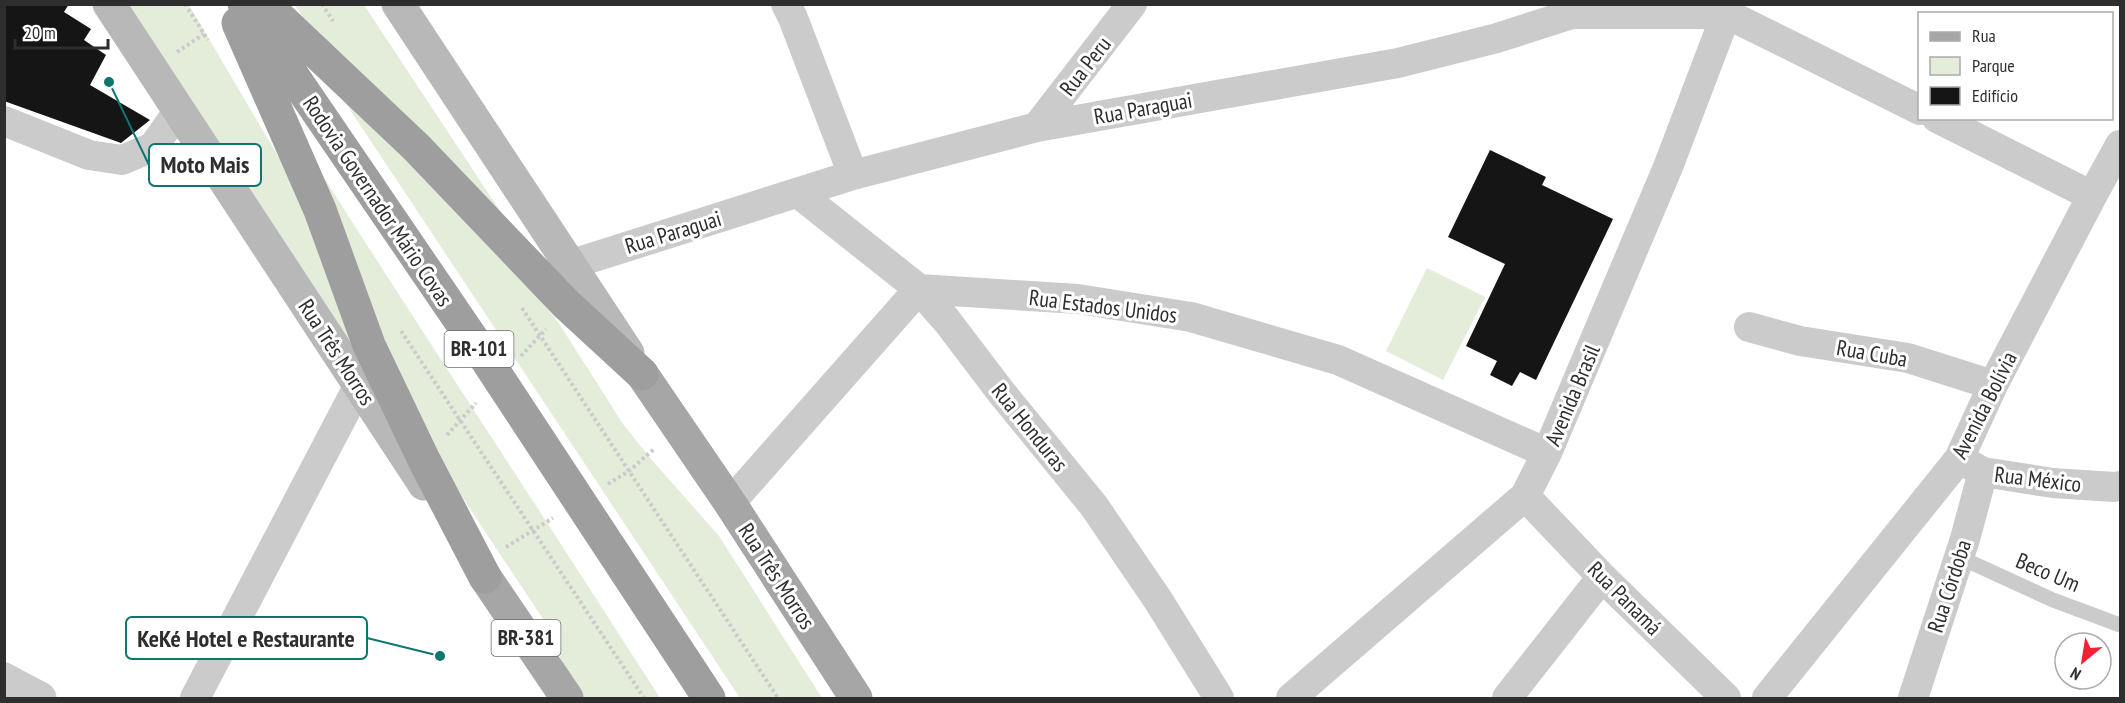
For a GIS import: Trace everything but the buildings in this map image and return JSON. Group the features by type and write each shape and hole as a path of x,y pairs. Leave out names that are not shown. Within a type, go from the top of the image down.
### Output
{"highway":[{"path":"230,4 320,210 369,345 424,460 485,577"},
{"name":"Rodovia Governador Mário Covas","path":"244,4 482,353 709,699"},
{"path":"265,4 416,147 566,304 642,374"}],"main road":[{"name":"Rua Três Morros","path":"109,4 567,699"},
{"name":"Rua Três Morros","path":"398,4 729,503 856,699"}],"street":[{"path":"786,4 853,175"},
{"name":"Rua Peru","path":"1037,127 1131,4"},
{"name":"Rua Paraguai","path":"569,265 853,175 1037,127 1398,63 1497,38 1569,9 1729,9"},
{"path":"1729,9 1918,109"},
{"name":"Avenida Brasil","path":"1291,699 1525,496 1547,453 1668,167 1729,9"},
{"path":"4,121 89,155 122,160 153,147 179,110"},
{"path":"1941,120 2092,196"},
{"name":"Avenida Bolívia","path":"1767,699 1971,465 1993,385 2121,145"},
{"name":"Rua Honduras","path":"798,193 919,289 947,321 1001,392 1094,506 1158,600 1219,699"},
{"path":"729,503 919,289"},
{"name":"Rua Estados Unidos","path":"919,289 1078,299 1191,317 1338,360 1547,453"},
{"name":"Rua Cuba","path":"1749,327 1800,341 1908,358 1993,385"},
{"path":"195,699 359,385"},
{"name":"Rua México","path":"1971,465 2053,483 2121,486"},
{"name":"Rua Córdoba","path":"1912,699 1959,557 1971,465"},
{"name":"Rua Panamá","path":"1525,496 1602,577 1726,699"},
{"path":"1507,699 1602,577"},
{"path":"4,679 40,699"}],"lane":[{"name":"Beco Um","path":"1959,557 2053,600 2121,625"}],"path":[{"path":"185,4 211,44"},
{"path":"322,4 334,24"},
{"path":"521,306 778,699"},
{"path":"396,325 644,699"}],"green space":[{"path":"120,5 189,5 292,180 370,385"},
{"path":"295,5 364,5 516,235 313,33"},
{"path":"333,84 540,299 560,325 623,424 719,536 822,698 740,698"},
{"path":"309,154 660,698 577,698 547,625 447,474 405,402"},
{"path":"1427,268 1485,297 1443,380 1386,351"}],"place":[{"name":"Moto Mais","path":"109,82"},
{"name":"KeKé Hotel e Restaurante","path":"440,656"}]}
